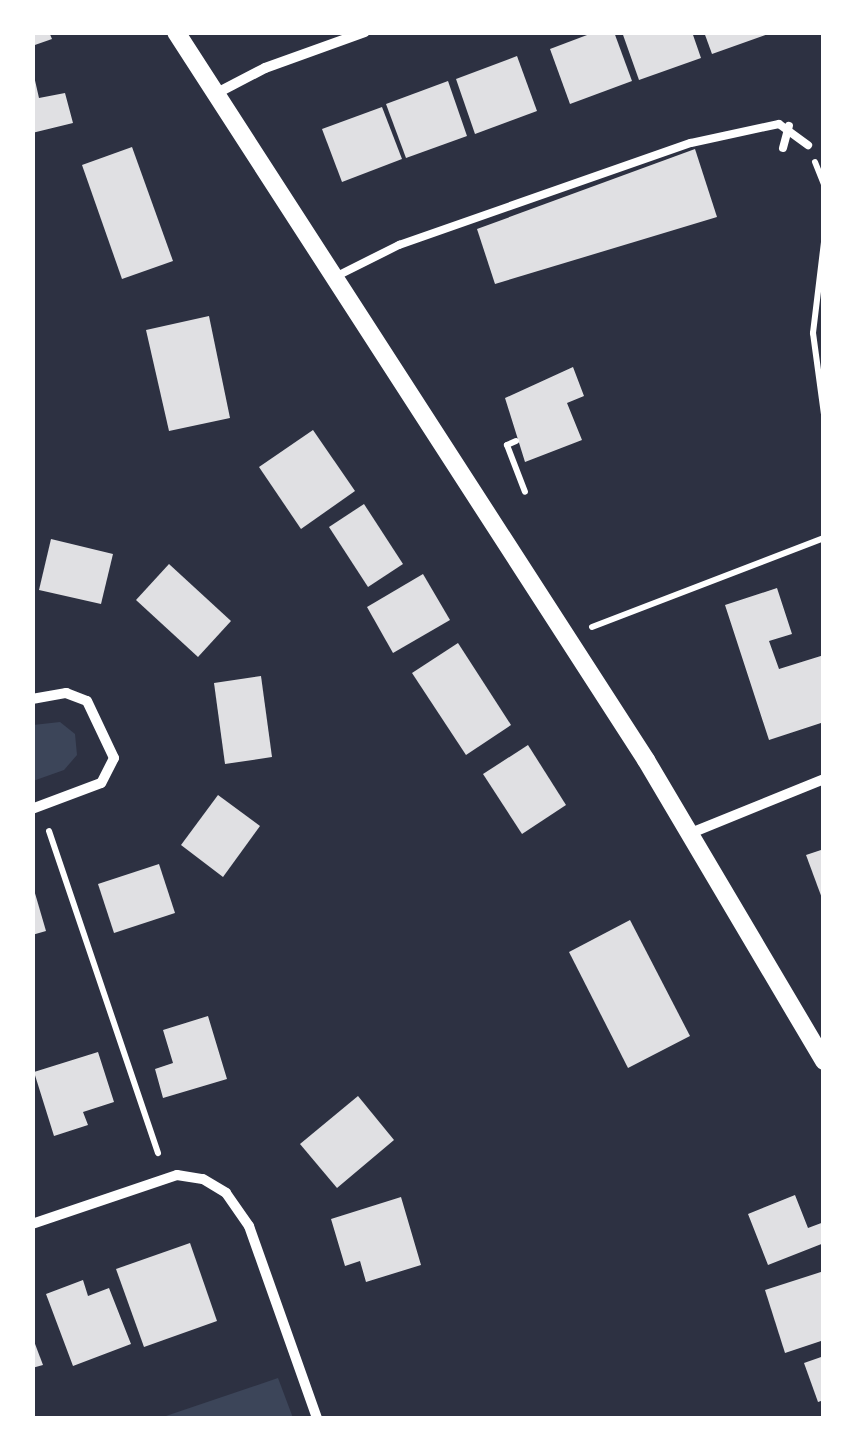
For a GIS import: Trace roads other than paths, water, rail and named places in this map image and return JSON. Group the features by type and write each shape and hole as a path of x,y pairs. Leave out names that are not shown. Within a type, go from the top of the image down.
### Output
{"street":[{"path":"176,32 691,832 824,1061"},
{"path":"217,94 265,68 366,32"},
{"path":"32,699 66,694 87,701 114,758 101,783 32,808"},
{"path":"691,832 824,779"},
{"path":"32,1224 177,1176 204,1179 226,1192 249,1226 318,1418"}],"lane":[{"path":"335,277 399,245 604,172 756,125 789,126 808,145"},
{"path":"782,148 789,126"}]}
